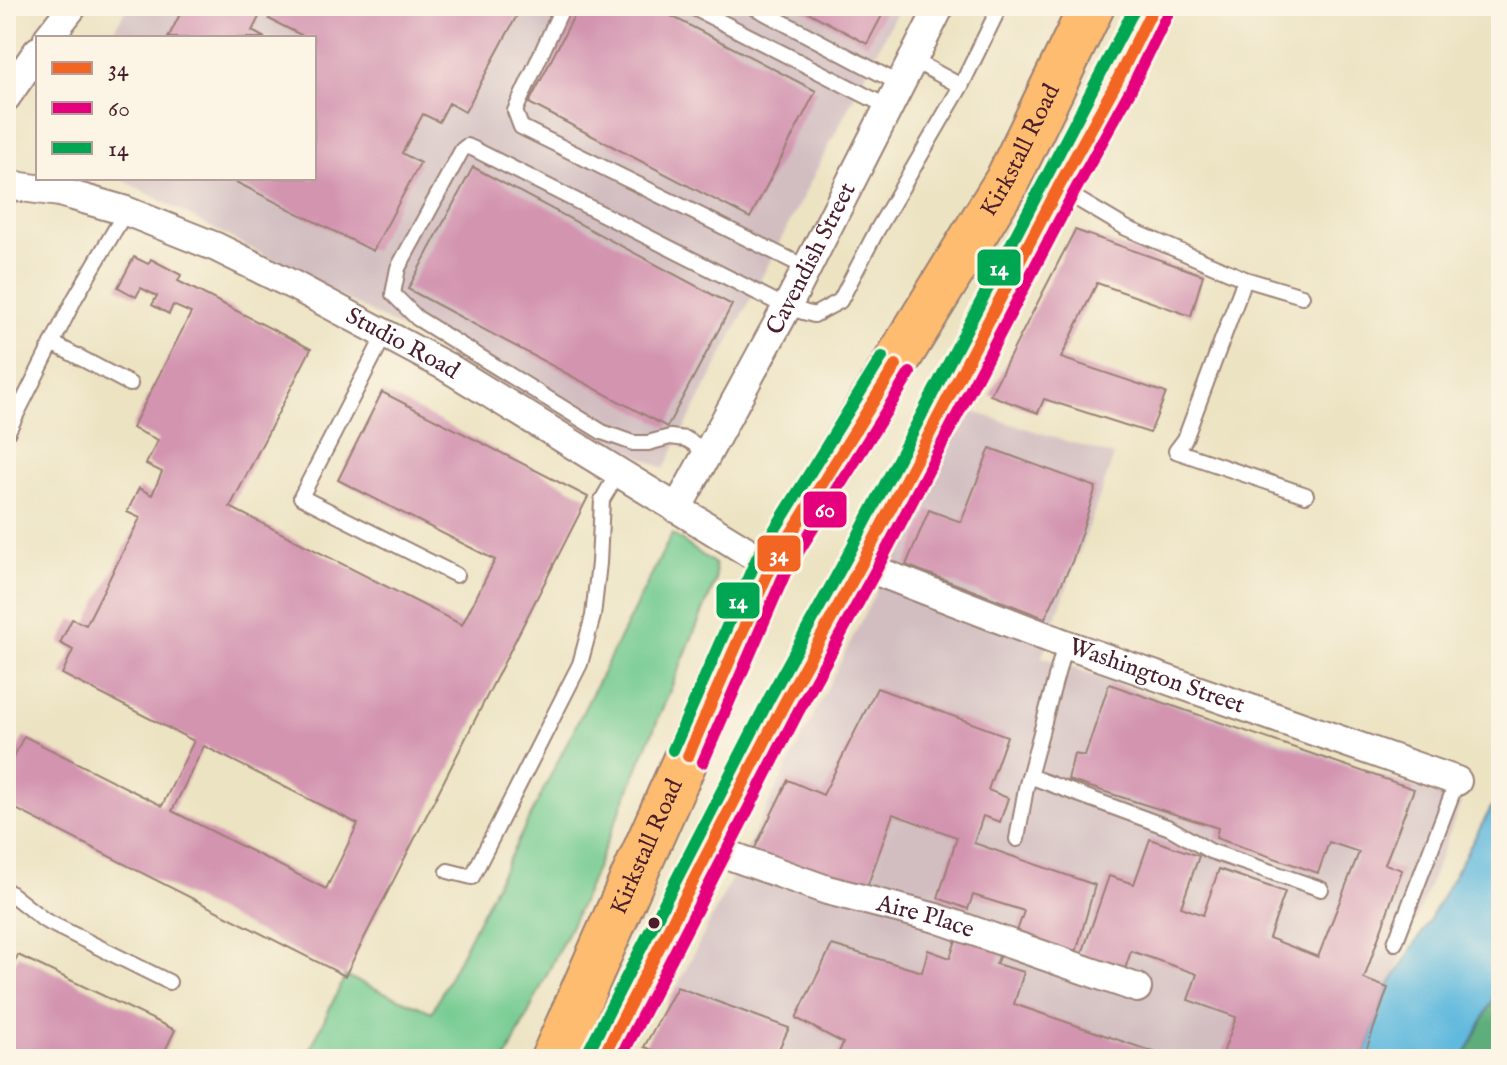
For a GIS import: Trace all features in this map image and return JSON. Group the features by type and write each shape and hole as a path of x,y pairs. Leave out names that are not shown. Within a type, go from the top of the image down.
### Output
{"main road":[{"name":"Kirkstall Road","path":"553,1059 771,566 1007,181 1092,6"},
{"path":"602,1059 784,704 861,565 1154,6"},
{"path":"859,424 885,414 902,417 912,431 916,460"},
{"path":"716,693 734,707 759,715 784,704"}],"street":[{"path":"50,36 73,6"},
{"name":"Cavendish Street","path":"677,509 807,268 940,6"},
{"path":"6,97 36,54"},
{"name":"Studio Road","path":"6,185 60,192 126,211 216,247 447,367 771,566"},
{"name":"Washington Street","path":"861,565 1065,644 1457,781"},
{"name":"Aire Place","path":"712,849 827,890 936,918 1137,988"}],"lane":[{"path":"563,6 515,111 521,127 807,268"},
{"path":"690,6 900,83 961,86"},
{"path":"752,6 900,83"},
{"path":"708,452 686,439 670,437 648,443 633,443 602,432 417,318 393,294 398,268 467,146 786,307 814,315 840,301 876,232 961,86 1000,6"},
{"path":"1058,188 1126,228 1245,279 1302,296"},
{"path":"6,435 75,298 126,211"},
{"path":"1245,279 1185,439 1176,451 1306,495"},
{"path":"385,334 301,497 456,575"},
{"path":"52,343 130,384"},
{"path":"448,871 472,877 580,664 593,616 602,500 619,471"},
{"path":"1017,839 1029,776 1065,644"},
{"path":"1029,776 1170,828 1210,851 1321,889"},
{"path":"1395,943 1457,781"},
{"path":"6,890 44,920 169,982"}],"shaded area":[{"path":"128,6 900,6 664,469 123,180 316,180 316,36 110,36"},
{"path":"961,408 1114,456 1042,657 1461,803 1362,1059 638,1059 876,591"}],"green space":[{"path":"672,534 715,564 716,580 582,902 506,1059 291,1059 308,1054 345,976 432,1012"},
{"path":"1501,983 1501,1059 1463,1059"}],"water":[{"path":"1501,790 1501,983 1463,1059 1363,1059 1388,988"}],"building":[{"path":"184,6 245,6 260,15 252,31 261,36 169,36"},
{"path":"276,6 522,6 465,112 449,103 439,122 423,114 402,153 420,163 373,251 232,180 316,180 316,36 300,36 269,19"},
{"path":"579,6 652,6 816,91 750,218 529,103"},
{"path":"797,6 887,6 867,44"},
{"path":"473,167 732,305 667,427 408,289"},
{"path":"1075,230 1203,275 1191,316 1097,283 1061,358 1166,393 1150,433 1044,399 1038,413 990,395"},
{"path":"134,257 148,264 151,259 181,275 178,281 311,349 230,507 462,625 495,560 338,480 382,392 588,497 345,976 6,804 6,772 24,736 162,806 194,741 62,674 73,650 60,643 72,619 86,625 140,518 127,512 139,488 152,495 162,472 146,464 158,440 132,428 191,313 173,305 169,314 152,305 157,296 141,288 136,297 118,287","holes":["204,746 358,824 326,889 172,811"]},
{"path":"990,448 1096,487 1072,562 1045,618 906,565 929,510 961,522"},
{"path":"1109,684 1414,789 1385,864 1402,870 1364,979 1388,988 1363,1059 1221,1059 1236,1017 1188,1000 1197,974 1131,951 1124,972 1081,957 1109,876 1134,884 1150,839 1199,856 1181,907 1203,915 1219,869 1285,892 1269,938 1318,957 1359,852 1329,842 1318,873 1216,838 1218,828 1068,780 1074,754 1085,756"},
{"path":"877,688 1007,736 988,790 1008,798 1000,822 983,816 974,843 1095,885 1074,960 1014,940 1024,911 973,895 968,909 938,898 957,837 893,814 866,890 752,854 788,780 823,795"},
{"path":"957,937 1002,950 996,964 1024,972 1014,1004 1174,1059 836,1059 843,1043 796,1018 832,945 922,972 928,950 950,958"},
{"path":"18,955 175,1030 161,1059 13,1059 6,1056 6,997 12,984 6,981"},
{"path":"677,987 789,1028 774,1059 677,1059 644,1047"}],"transit line":[{"name":"14","path":"588,1052 770,697 847,557 1136,6"},
{"name":"34","path":"602,1059 784,704 861,565 1154,6"},
{"name":"60","path":"620,1059 798,712 1130,91 1168,13"},
{"name":"14","path":"673,750 757,558 882,357"},
{"name":"34","path":"688,756 771,566 896,365"},
{"name":"60","path":"703,762 785,573 910,373"}]}
